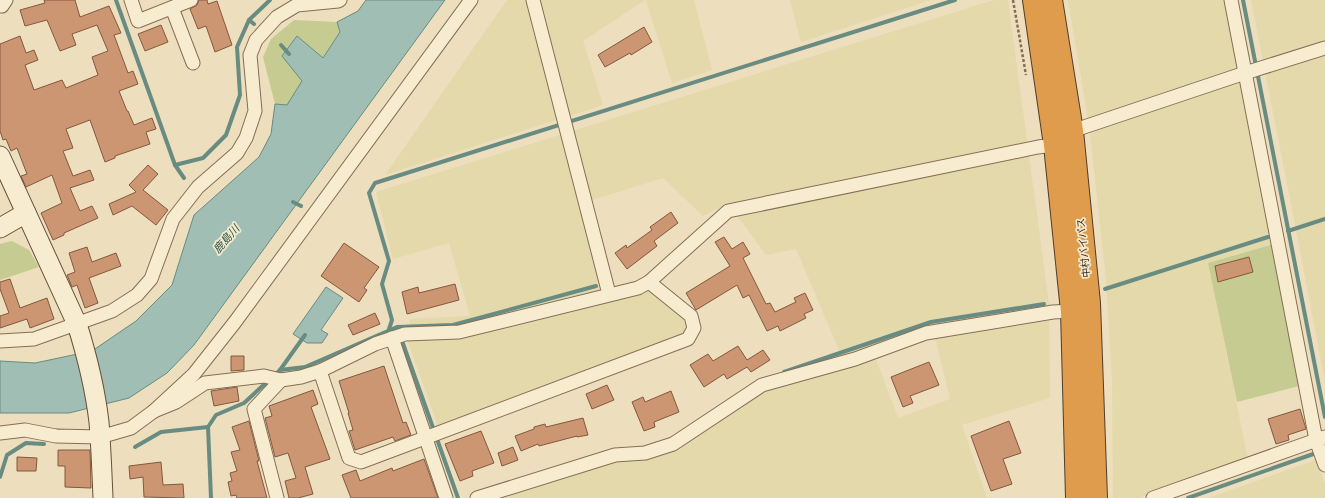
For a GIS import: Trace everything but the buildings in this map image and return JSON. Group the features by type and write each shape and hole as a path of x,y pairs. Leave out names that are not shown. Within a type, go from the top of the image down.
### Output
{"highway":[{"name":"中村バイパス","path":"1034,0 1055,146 1072,311 1077,498"},
{"name":"中村バイパス","path":"1051,0 1072,131 1089,303 1096,498"}],"street":[{"path":"0,6 2,6 6,0"},
{"path":"131,0 138,21 191,0"},
{"path":"0,341 34,339 80,332 137,295 151,279 173,219 198,187 236,154 246,138 255,111 250,55 256,40 277,17 297,5 340,0"},
{"path":"0,433 25,430 56,436 99,429 131,428 154,411 194,374 235,322 471,0"},
{"path":"533,0 609,294"},
{"path":"1231,0 1321,438 1324,461"},
{"path":"172,8 193,63"},
{"path":"1072,131 1325,48"},
{"path":"154,411 176,402 205,383 264,376 281,380 301,377 320,371 375,344 405,334 459,332 638,288 649,282 728,211 1038,147 1055,146"},
{"path":"0,156 80,332 92,380 99,429 103,498"},
{"path":"0,228 26,214"},
{"path":"320,371 349,458 361,462 688,339 694,328 691,316 649,282"},
{"path":"477,498 615,454 645,454 673,444 762,385 855,359 926,333 1053,312 1072,311"},
{"path":"392,338 446,498"},
{"path":"277,498 254,409 281,380"},
{"path":"1153,498 1321,438"}],"path":[{"path":"1013,0 1026,77"}],"shaded area":[{"path":"507,0 645,0 583,41 603,105 385,175"},
{"path":"646,0 694,0 712,70 672,83"},
{"path":"790,0 931,0 801,42"},
{"path":"994,0 1008,0 1049,304 1050,398 962,425 987,498 492,498 617,457 647,457 762,388 842,357 796,249 766,255 728,203 703,216 663,178 579,204 605,300 649,288 687,318 684,335 439,429 408,342 410,319 470,316 449,243 393,259 376,192","holes":["932,325 950,399 898,418 871,346"]},
{"path":"1068,0 1225,0 1274,244 1208,263 1248,460 1139,498 1113,498 1112,381 1106,279 1089,125"},
{"path":"1251,0 1325,0 1325,382 1297,235"},
{"path":"1316,460 1325,485 1325,498 1208,498"}],"green space":[{"path":"366,0 175,308 95,373 0,361 35,363 92,351 136,321 172,285 194,215 259,157 271,134 275,104 263,57 271,39 294,20 337,22 358,11"},
{"path":"12,241 29,250 39,267 0,280 0,244"},
{"path":"1274,244 1299,386 1237,402 1208,263"}],"water":[{"name":"鹿島川","path":"366,0 445,0 194,345 167,373 129,398 69,413 0,413 0,361 35,363 92,351 136,321 172,285 194,215 259,157 271,134 275,104 287,105 302,81 282,56 297,36 323,58 340,32 337,22 358,11"},
{"path":"326,287 343,298 321,330 328,334 322,343 307,343 293,334"}],"waterway":[{"path":"116,0 175,165 184,178"},
{"path":"175,165 203,158 226,135 240,95 237,47 249,20 270,0"},
{"path":"389,329 392,320 382,284 389,261 369,193 375,183 955,0"},
{"path":"1243,0 1325,417"},
{"path":"249,20 254,24"},
{"path":"281,45 289,54"},
{"path":"293,202 301,206"},
{"path":"1288,231 1325,219"},
{"path":"1105,289 1268,237"},
{"path":"280,370 305,367 397,327 453,325 596,286"},
{"path":"784,372 931,322 1044,304"},
{"path":"274,376 305,335"},
{"path":"401,338 458,498"},
{"path":"211,498 208,427 216,415 244,403 269,380"},
{"path":"135,447 161,432 208,427"},
{"path":"0,477 7,455 26,443 44,444"},
{"path":"1188,498 1319,452"}]}
